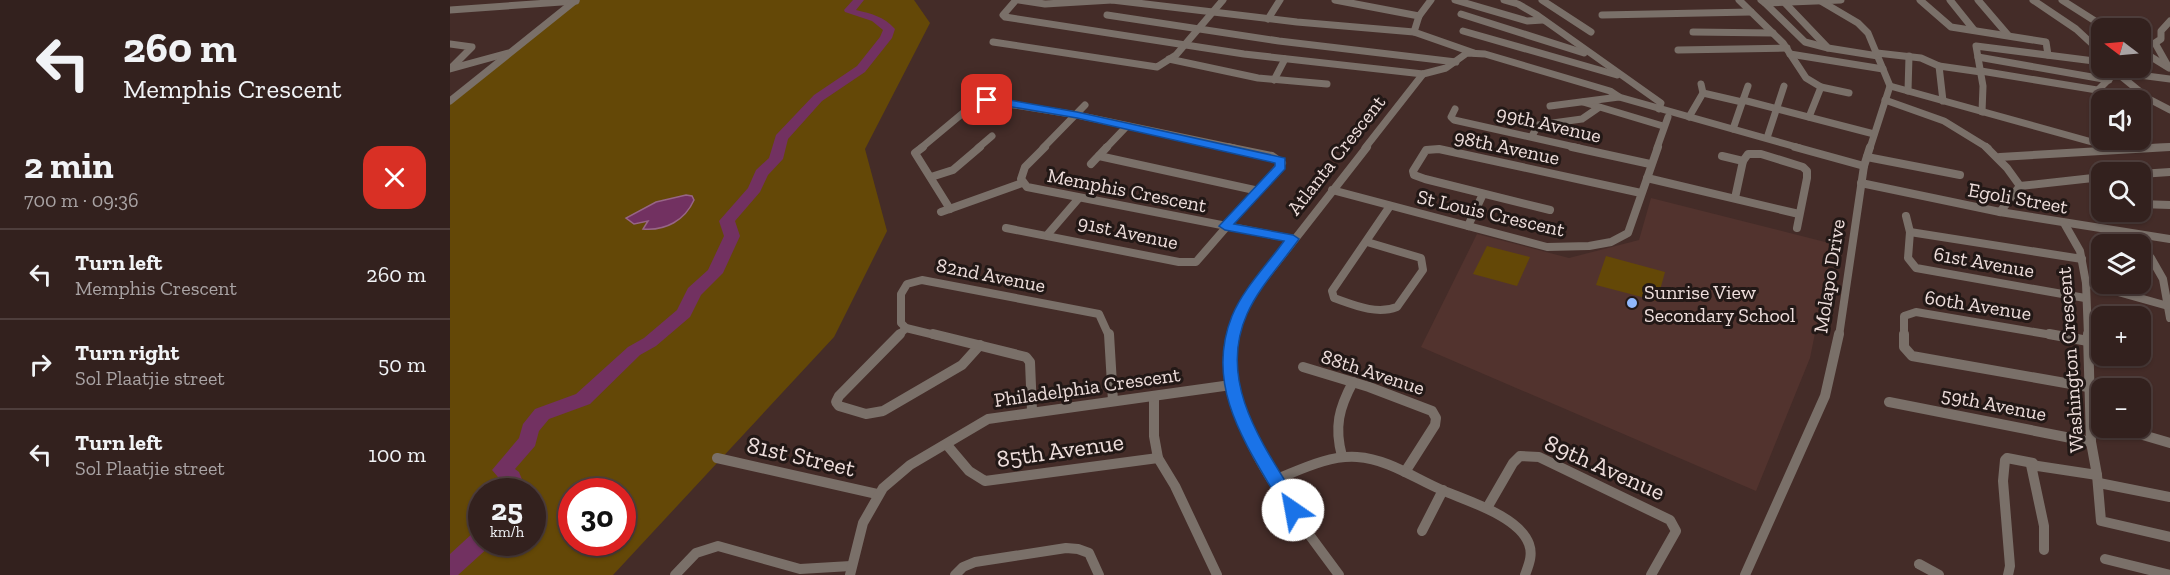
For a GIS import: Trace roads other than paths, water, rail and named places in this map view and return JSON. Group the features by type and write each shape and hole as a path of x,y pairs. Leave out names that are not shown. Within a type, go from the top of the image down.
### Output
{"street":[{"path":"450,10 576,0"},
{"path":"450,101 576,0"},
{"path":"1474,53 1467,53 1446,68 1423,74 1271,57 1005,17 1004,12 1018,0 1045,4 1112,0 1322,25 1414,32 1474,53 1610,91 1619,97 1767,138 1865,161 1960,175"},
{"path":"993,42 1153,67 1161,66 1186,44 1209,12 1223,0"},
{"path":"1268,19 1280,0"},
{"path":"1335,0 1419,16"},
{"path":"1414,32 1419,16 1431,0"},
{"path":"1455,0 1527,21 1543,20"},
{"path":"1504,0 1522,3 1591,55 1661,103 1659,109"},
{"path":"1542,0 1591,32"},
{"path":"1739,0 1789,51 1795,65 1810,82 1821,87 1850,93"},
{"path":"1763,1 1785,3 1841,0"},
{"path":"1920,0 1948,26 2046,39 2048,55"},
{"path":"1950,0 1974,30"},
{"path":"1978,0 2008,35"},
{"path":"2033,0 2076,29 2091,43"},
{"path":"2062,0 2091,18"},
{"path":"1763,1 1805,42 1828,48 1909,56 1940,66 2097,90 2109,80"},
{"path":"1821,1 1862,27 1877,54 1890,86 1982,112 2091,138"},
{"path":"1785,3 1828,48"},
{"path":"1602,15 1751,12"},
{"path":"1461,14 1591,55"},
{"path":"1107,15 1199,27 1280,41 1456,62"},
{"path":"2169,68 2155,43 2161,39 2162,31 2170,21"},
{"path":"1316,44 1322,25"},
{"path":"1463,31 1622,76"},
{"path":"1693,32 1773,33"},
{"path":"1502,59 1533,37"},
{"path":"1271,57 1280,41"},
{"path":"450,44 472,47 450,69"},
{"path":"1982,112 1978,45 2091,61"},
{"path":"1678,50 1789,51 1883,69"},
{"path":"450,69 511,52"},
{"path":"1908,91 1909,56"},
{"path":"1978,57 2109,80"},
{"path":"2151,57 2169,68"},
{"path":"1169,59 1274,80 1327,84"},
{"path":"1274,80 1285,59"},
{"path":"1940,66 1943,101"},
{"name":"Atlanta Crescent","path":"1339,575 1274,480 1242,422 1231,385 1228,356 1239,316 1249,298 1423,74"},
{"path":"2151,76 2170,79"},
{"path":"2124,78 2149,99 2170,110"},
{"path":"1689,117 1703,93 1701,84"},
{"path":"1733,129 1748,86"},
{"path":"1767,138 1784,86"},
{"name":"Molapo Drive","path":"1745,575 1825,396 1840,332 1865,161 1890,86"},
{"path":"1809,117 1821,87"},
{"path":"1703,93 1874,134"},
{"path":"1550,105 1619,97"},
{"path":"950,209 915,153 979,101 991,100 1077,115 1277,158 1281,166 1225,226"},
{"path":"1885,100 1958,126 2000,157 2020,186"},
{"path":"1583,102 1663,126"},
{"name":"Memphis Crescent","path":"1085,105 1025,166 1022,183 1039,190 1293,239"},
{"path":"1532,136 1538,125 1582,119 1598,108"},
{"name":"99th Avenue","path":"1455,109 1451,117 1454,120 1650,164"},
{"name":"St Louis Crescent","path":"1332,190 1547,247 1571,249 1624,237 1629,233 1650,164 1668,117"},
{"path":"1091,164 1126,127"},
{"path":"931,177 953,170 992,136"},
{"path":"2155,146 2170,141"},
{"path":"2151,146 2170,147"},
{"path":"2000,157 2055,155 2091,148"},
{"name":"98th Avenue","path":"1550,210 1425,179 1414,175 1413,171 1426,150 1439,149 1641,193"},
{"path":"1735,198 1743,161 1748,154 1754,153 1803,167 1807,171 1807,178 1797,228"},
{"path":"1099,156 1259,191"},
{"path":"1722,156 1743,161"},
{"path":"2151,173 2170,172"},
{"path":"1647,178 1799,214"},
{"path":"2000,212 2020,186 2091,178"},
{"path":"941,212 1022,183"},
{"name":"Egoli Street","path":"1861,183 2000,212 2170,239"},
{"path":"1468,226 1483,194"},
{"path":"1048,234 1079,198"},
{"path":"2151,204 2170,205"},
{"path":"1367,242 1412,254 1421,258 1424,263 1423,270 1397,307 1392,310 1378,310 1343,301 1332,294 1390,206"},
{"name":"61st Avenue","path":"1906,216 1910,232 1908,258 1912,266 1922,271 2085,298"},
{"name":"Washington Crescent","path":"2064,223 2082,259 2086,283 2088,387 2091,400"},
{"name":"91st Avenue","path":"1006,228 1048,234 1192,263 1200,259 1225,226"},
{"name":"61st Avenue","path":"1910,232 2082,259"},
{"path":"2151,258 2159,266 2166,285 2170,318"},
{"name":"82nd Avenue","path":"906,328 901,323 899,292 906,284 916,280 1099,314 1105,320 1109,332 1113,401"},
{"path":"2086,283 2168,306"},
{"name":"60th Avenue","path":"2088,341 1916,312 1904,316 1904,347 1912,356 2088,387"},
{"path":"980,345 962,365 883,411 866,414 839,406 836,402 838,396 906,328 1017,353 1030,362 1032,411"},
{"name":"88th Avenue","path":"1303,367 1353,382 1432,411 1436,418 1435,425 1405,472"},
{"path":"1342,456 1335,436 1335,420 1353,382"},
{"name":"Philadelphia Crescent","path":"850,571 863,523 877,494 893,477 988,419 1032,411 1231,385"},
{"path":"1154,396 1154,436 1158,458 1175,486 1217,575"},
{"name":"59th Avenue","path":"1889,402 2091,442"},
{"path":"2151,437 2170,443"},
{"name":"Washington Crescent","path":"2092,438 2101,521 2170,537"},
{"name":"85th Avenue","path":"947,445 969,471 985,481 1158,458"},
{"path":"1274,480 1342,456 1371,459 1487,508 1515,526 1527,540 1531,553 1530,566 1525,575"},
{"name":"89th Avenue","path":"1487,508 1513,463 1520,456 1539,457 1670,520 1676,531 1651,575"},
{"name":"81st Street","path":"717,458 877,494"},
{"path":"2008,575 2010,566 2003,481 2007,458 2170,497"},
{"path":"2033,463 2030,468 2044,526 2044,550"},
{"path":"1422,531 1443,490"},
{"path":"675,575 696,553 718,546 800,569 850,571"},
{"path":"955,575 963,567 975,562 1069,547 1086,551 1092,557 1099,575"},
{"path":"2106,559 2170,575"},
{"path":"1919,564 1939,575"}],"waterway":[{"path":"512,478 502,470 528,441 530,429 542,414 583,399 634,351 650,342 684,313 694,292 715,273 732,236 727,221 755,189 761,173 776,159 781,138 818,98 861,69 886,38 889,29 876,18 852,13 849,10 859,0"},
{"path":"450,568 468,552"}],"place":[{"name":"Sunrise View Secondary School","path":"1632,303"}]}
